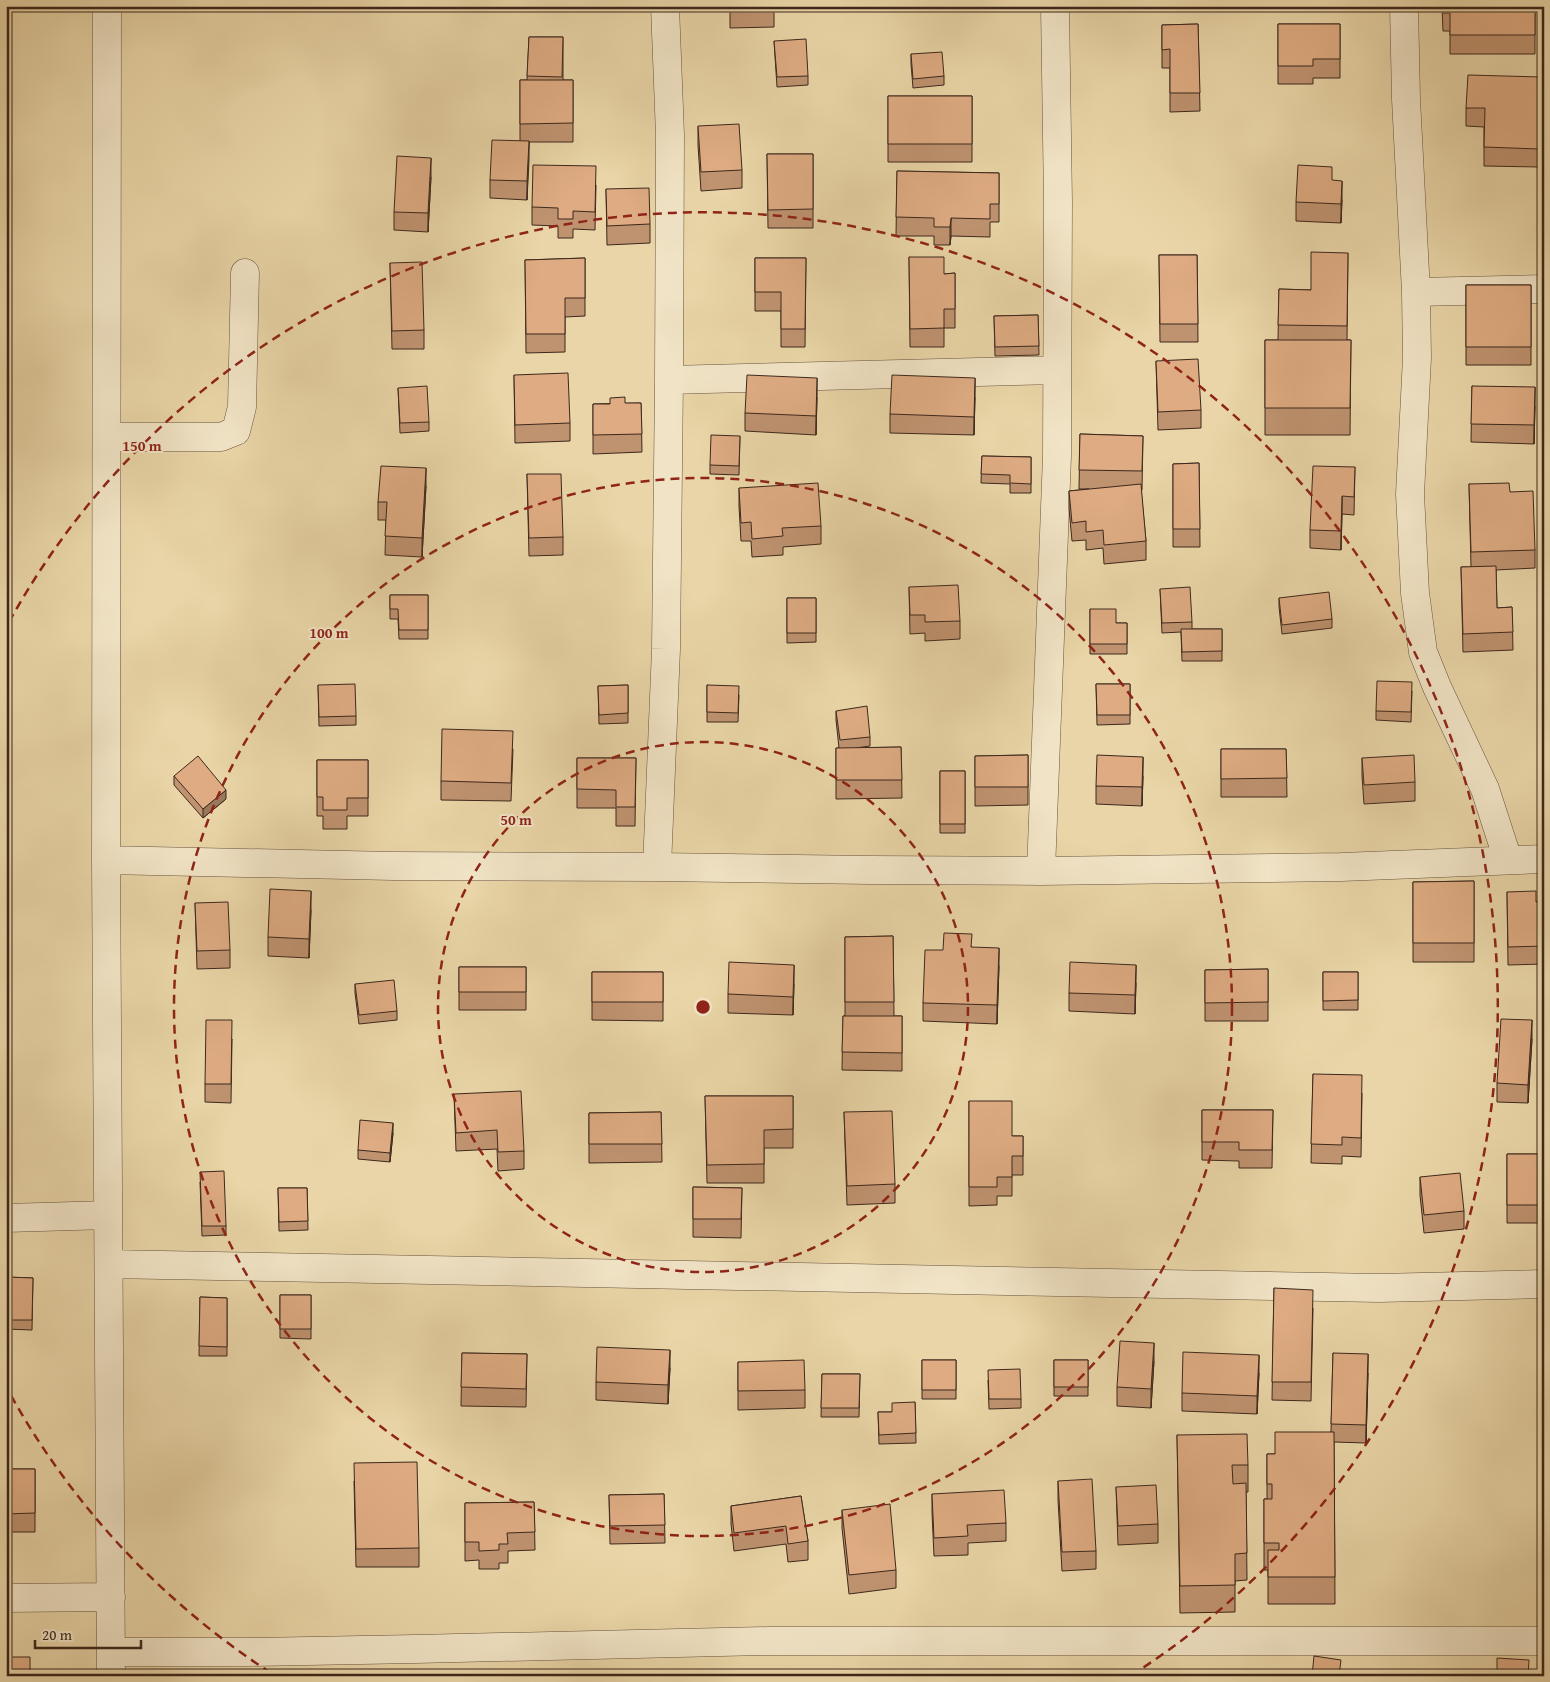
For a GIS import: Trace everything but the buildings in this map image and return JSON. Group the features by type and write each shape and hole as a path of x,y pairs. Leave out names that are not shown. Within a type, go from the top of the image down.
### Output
{"street":[{"path":"107,6 106,860 111,1664 346,1651 769,1641 1544,1641"},
{"path":"657,867 666,649 669,380 670,135 665,6"},
{"path":"1041,871 1057,456 1058,202 1056,6"},
{"path":"1404,6 1406,99 1416,292 1417,358 1410,494 1415,594 1423,652 1485,789 1508,860"},
{"path":"107,437 221,437 236,431 242,407 244,273"},
{"path":"1416,292 1544,289"},
{"path":"669,380 1057,370"},
{"path":"106,860 393,866 1041,871 1341,867 1544,859"},
{"path":"6,1218 108,1215"},
{"path":"109,1264 1359,1287 1544,1284"},
{"path":"6,1598 111,1597"}]}
